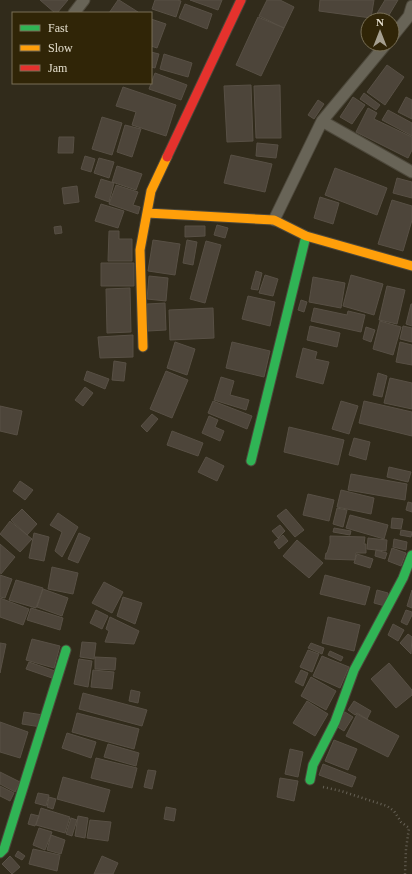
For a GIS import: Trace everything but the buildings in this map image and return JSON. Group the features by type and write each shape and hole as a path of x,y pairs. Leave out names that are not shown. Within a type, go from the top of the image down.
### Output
{"street":[{"path":"75,12 84,0"},
{"path":"143,346 140,250 151,191 241,0"},
{"path":"400,27 411,13"},
{"path":"274,220 322,121 379,52"},
{"path":"322,121 412,172"},
{"path":"148,213 274,220 306,236 412,266"},
{"path":"252,461 306,236"},
{"path":"310,780 313,765 335,722 354,670 400,584 412,555"},
{"path":"1,849 66,650"}],"path":[{"path":"310,780 315,786 341,791 387,806 394,811 401,822 409,828 405,874"}],"traffic: fast":[{"path":"251,461 306,236"},
{"path":"310,780 313,765 335,722 354,670 403,578 412,555"},
{"path":"0,853 4,849 66,650"}],"traffic: slow":[{"path":"143,347 140,250 151,191 167,157"},
{"path":"147,213 274,220 306,236 412,266"}],"traffic: jam":[{"path":"167,157 241,0"}]}
